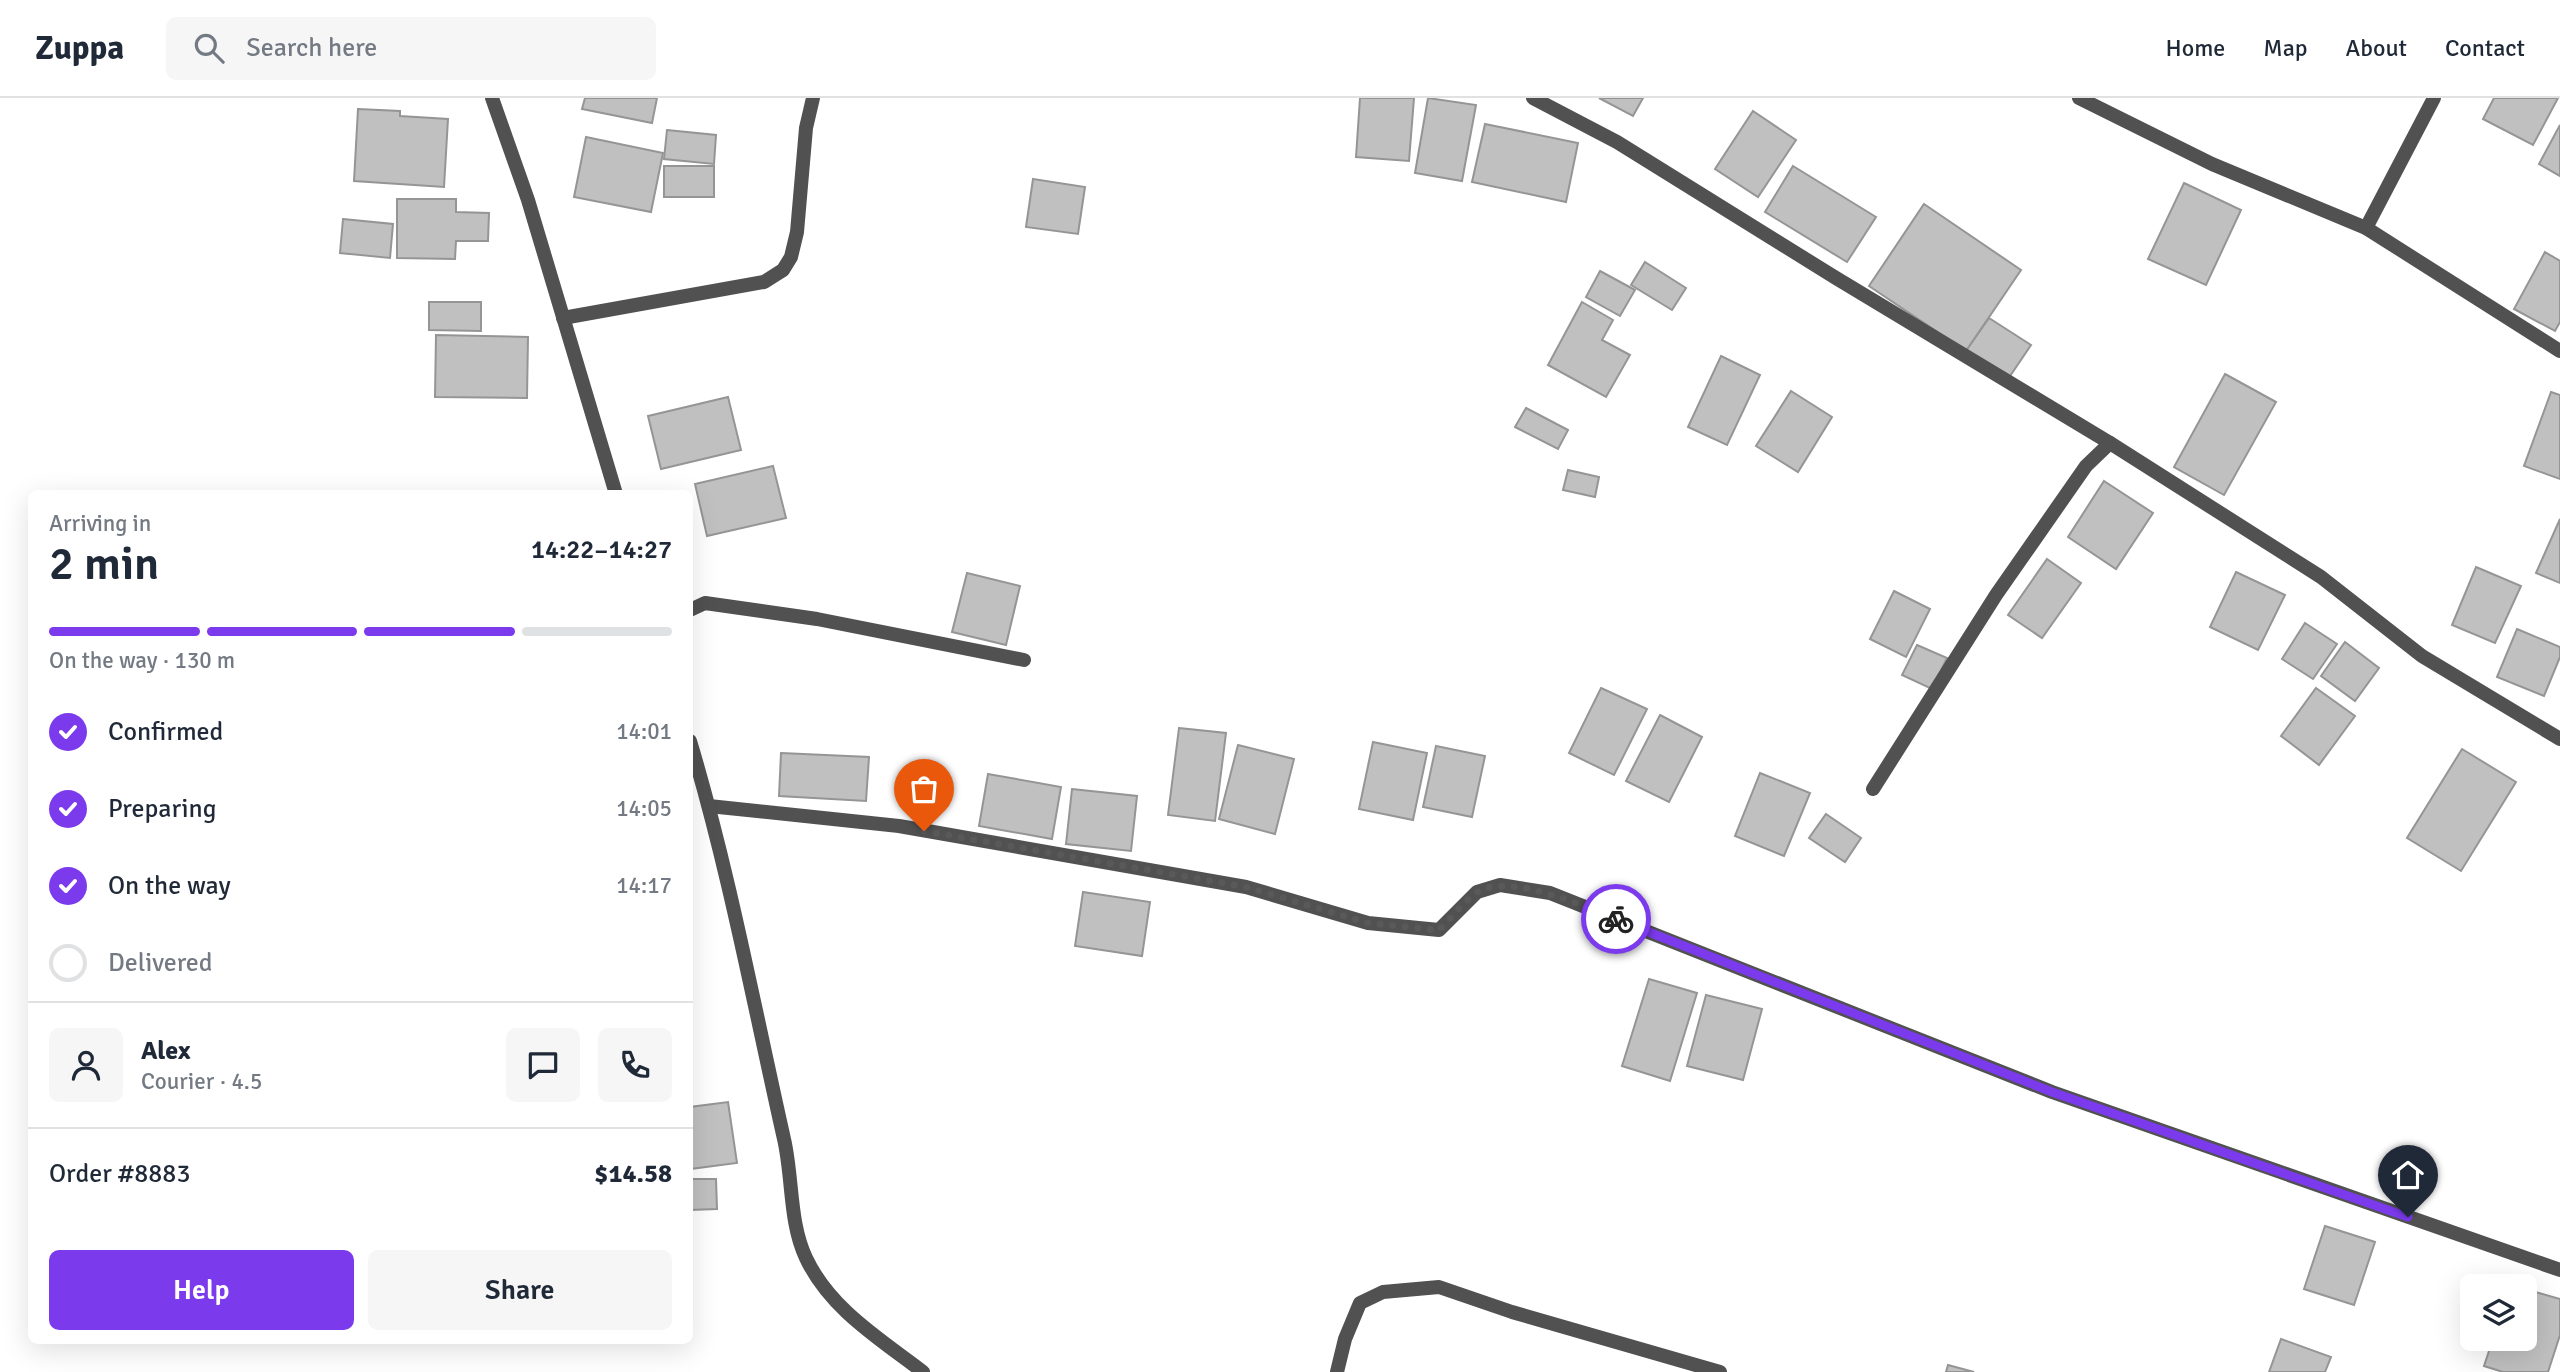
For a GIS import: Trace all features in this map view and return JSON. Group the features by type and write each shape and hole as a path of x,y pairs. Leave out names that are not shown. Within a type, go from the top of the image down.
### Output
{"street":[{"path":"492,98 528,200 614,490"},
{"path":"563,318 764,282 783,270 791,257 797,232 806,128 813,98"},
{"path":"1534,98 1617,142 1847,285 2110,443 2320,577 2422,656 2560,739"},
{"path":"2079,98 2213,164 2365,228 2560,351"},
{"path":"2365,228 2434,98"},
{"path":"1873,789 1996,594 2087,466 2110,443"},
{"path":"693,609 705,603 817,619 1024,660"},
{"path":"693,751 709,806 790,1164 795,1226 806,1259 836,1305 923,1372"},
{"path":"709,806 900,827 1232,884 1320,907 1368,923 1404,927 1439,930 1477,892 1500,885 1550,893 2052,1092 2560,1270"},
{"path":"1337,1372 1345,1339 1360,1303 1383,1292 1439,1287 1512,1312 1720,1372"}],"building":[{"path":"585,98 657,98 652,123 582,109"},
{"path":"1360,98 1414,98 1409,161 1356,157"},
{"path":"1428,98 1476,105 1462,181 1415,173"},
{"path":"1599,98 1643,98 1633,116"},
{"path":"2494,98 2558,98 2533,145 2483,119"},
{"path":"358,109 400,111 400,116 448,119 444,187 354,181"},
{"path":"1753,111 1796,140 1758,197 1715,169"},
{"path":"1485,124 1578,143 1566,202 1472,182"},
{"path":"2560,125 2560,176 2539,164"},
{"path":"667,130 716,135 714,164 664,159"},
{"path":"586,137 663,153 651,212 574,197"},
{"path":"664,166 714,166 714,197 664,197"},
{"path":"1793,166 1876,217 1847,262 1765,212"},
{"path":"1033,179 1085,187 1078,234 1026,227"},
{"path":"2184,183 2241,210 2206,285 2148,259"},
{"path":"397,199 456,199 456,212 489,213 488,241 456,241 455,259 397,258"},
{"path":"1924,204 2021,270 1966,351 1869,286"},
{"path":"343,219 393,224 390,258 340,253"},
{"path":"2545,252 2560,261 2560,322 2555,331 2514,309"},
{"path":"1645,262 1686,288 1672,310 1631,285"},
{"path":"1600,271 1635,290 1620,316 1586,297"},
{"path":"429,302 481,302 481,331 429,330"},
{"path":"1582,302 1613,320 1602,340 1630,355 1606,397 1548,365"},
{"path":"1989,318 2031,345 2008,379 1966,351"},
{"path":"436,335 528,337 527,398 435,397"},
{"path":"1721,356 1760,375 1727,445 1688,427"},
{"path":"2225,374 2276,402 2224,495 2174,467"},
{"path":"1791,391 1832,417 1798,472 1756,446"},
{"path":"2551,392 2560,395 2560,479 2524,466"},
{"path":"728,397 741,450 661,469 648,416"},
{"path":"1526,408 1568,430 1558,449 1515,427"},
{"path":"773,466 786,518 707,536 695,484"},
{"path":"1568,470 1599,477 1595,497 1563,490"},
{"path":"2104,481 2153,513 2116,569 2068,537"},
{"path":"2560,519 2560,583 2536,573"},
{"path":"2047,559 2081,583 2042,638 2008,615"},
{"path":"2476,567 2521,586 2495,643 2452,625"},
{"path":"2236,572 2285,595 2258,650 2210,627"},
{"path":"967,573 1020,586 1006,645 952,632"},
{"path":"1894,591 1930,609 1906,657 1870,639"},
{"path":"2305,623 2337,644 2313,679 2282,659"},
{"path":"2517,629 2560,647 2560,657 2544,696 2497,677"},
{"path":"2345,642 2379,668 2355,701 2321,676"},
{"path":"1917,645 1947,658 1932,689 1902,675"},
{"path":"1601,688 1647,709 1614,775 1569,753"},
{"path":"2316,688 2355,716 2319,765 2281,736"},
{"path":"1660,715 1702,737 1669,802 1626,781"},
{"path":"1179,728 1226,733 1215,821 1168,815"},
{"path":"1373,742 1427,753 1413,820 1359,809"},
{"path":"1238,745 1294,759 1275,834 1219,819"},
{"path":"1436,746 1485,756 1472,817 1423,807"},
{"path":"2462,749 2516,782 2461,871 2407,838"},
{"path":"781,753 869,757 866,801 779,796"},
{"path":"1760,773 1810,793 1784,856 1735,836"},
{"path":"988,774 1061,787 1052,839 979,826"},
{"path":"1072,789 1137,796 1131,851 1066,844"},
{"path":"1826,814 1861,838 1845,862 1809,838"},
{"path":"1083,892 1150,902 1142,956 1075,946"},
{"path":"1649,979 1697,993 1670,1081 1622,1066"},
{"path":"1706,995 1762,1009 1743,1080 1687,1066"},
{"path":"728,1102 737,1163 693,1169 693,1107"},
{"path":"693,1179 716,1179 717,1209 693,1210"},
{"path":"2325,1226 2375,1242 2354,1305 2304,1289"},
{"path":"2537,1292 2560,1299 2560,1335 2548,1372 2503,1372 2484,1366 2489,1351 2537,1351"},
{"path":"2281,1339 2331,1357 2325,1372 2269,1372"},
{"path":"1948,1365 1974,1372 1946,1372"}],"way so far":[{"path":"924,831 1246,887 1368,923 1439,930 1477,892 1500,885 1550,893 1616,919"}],"route":[{"path":"1616,919 2052,1092 2408,1217"}]}
